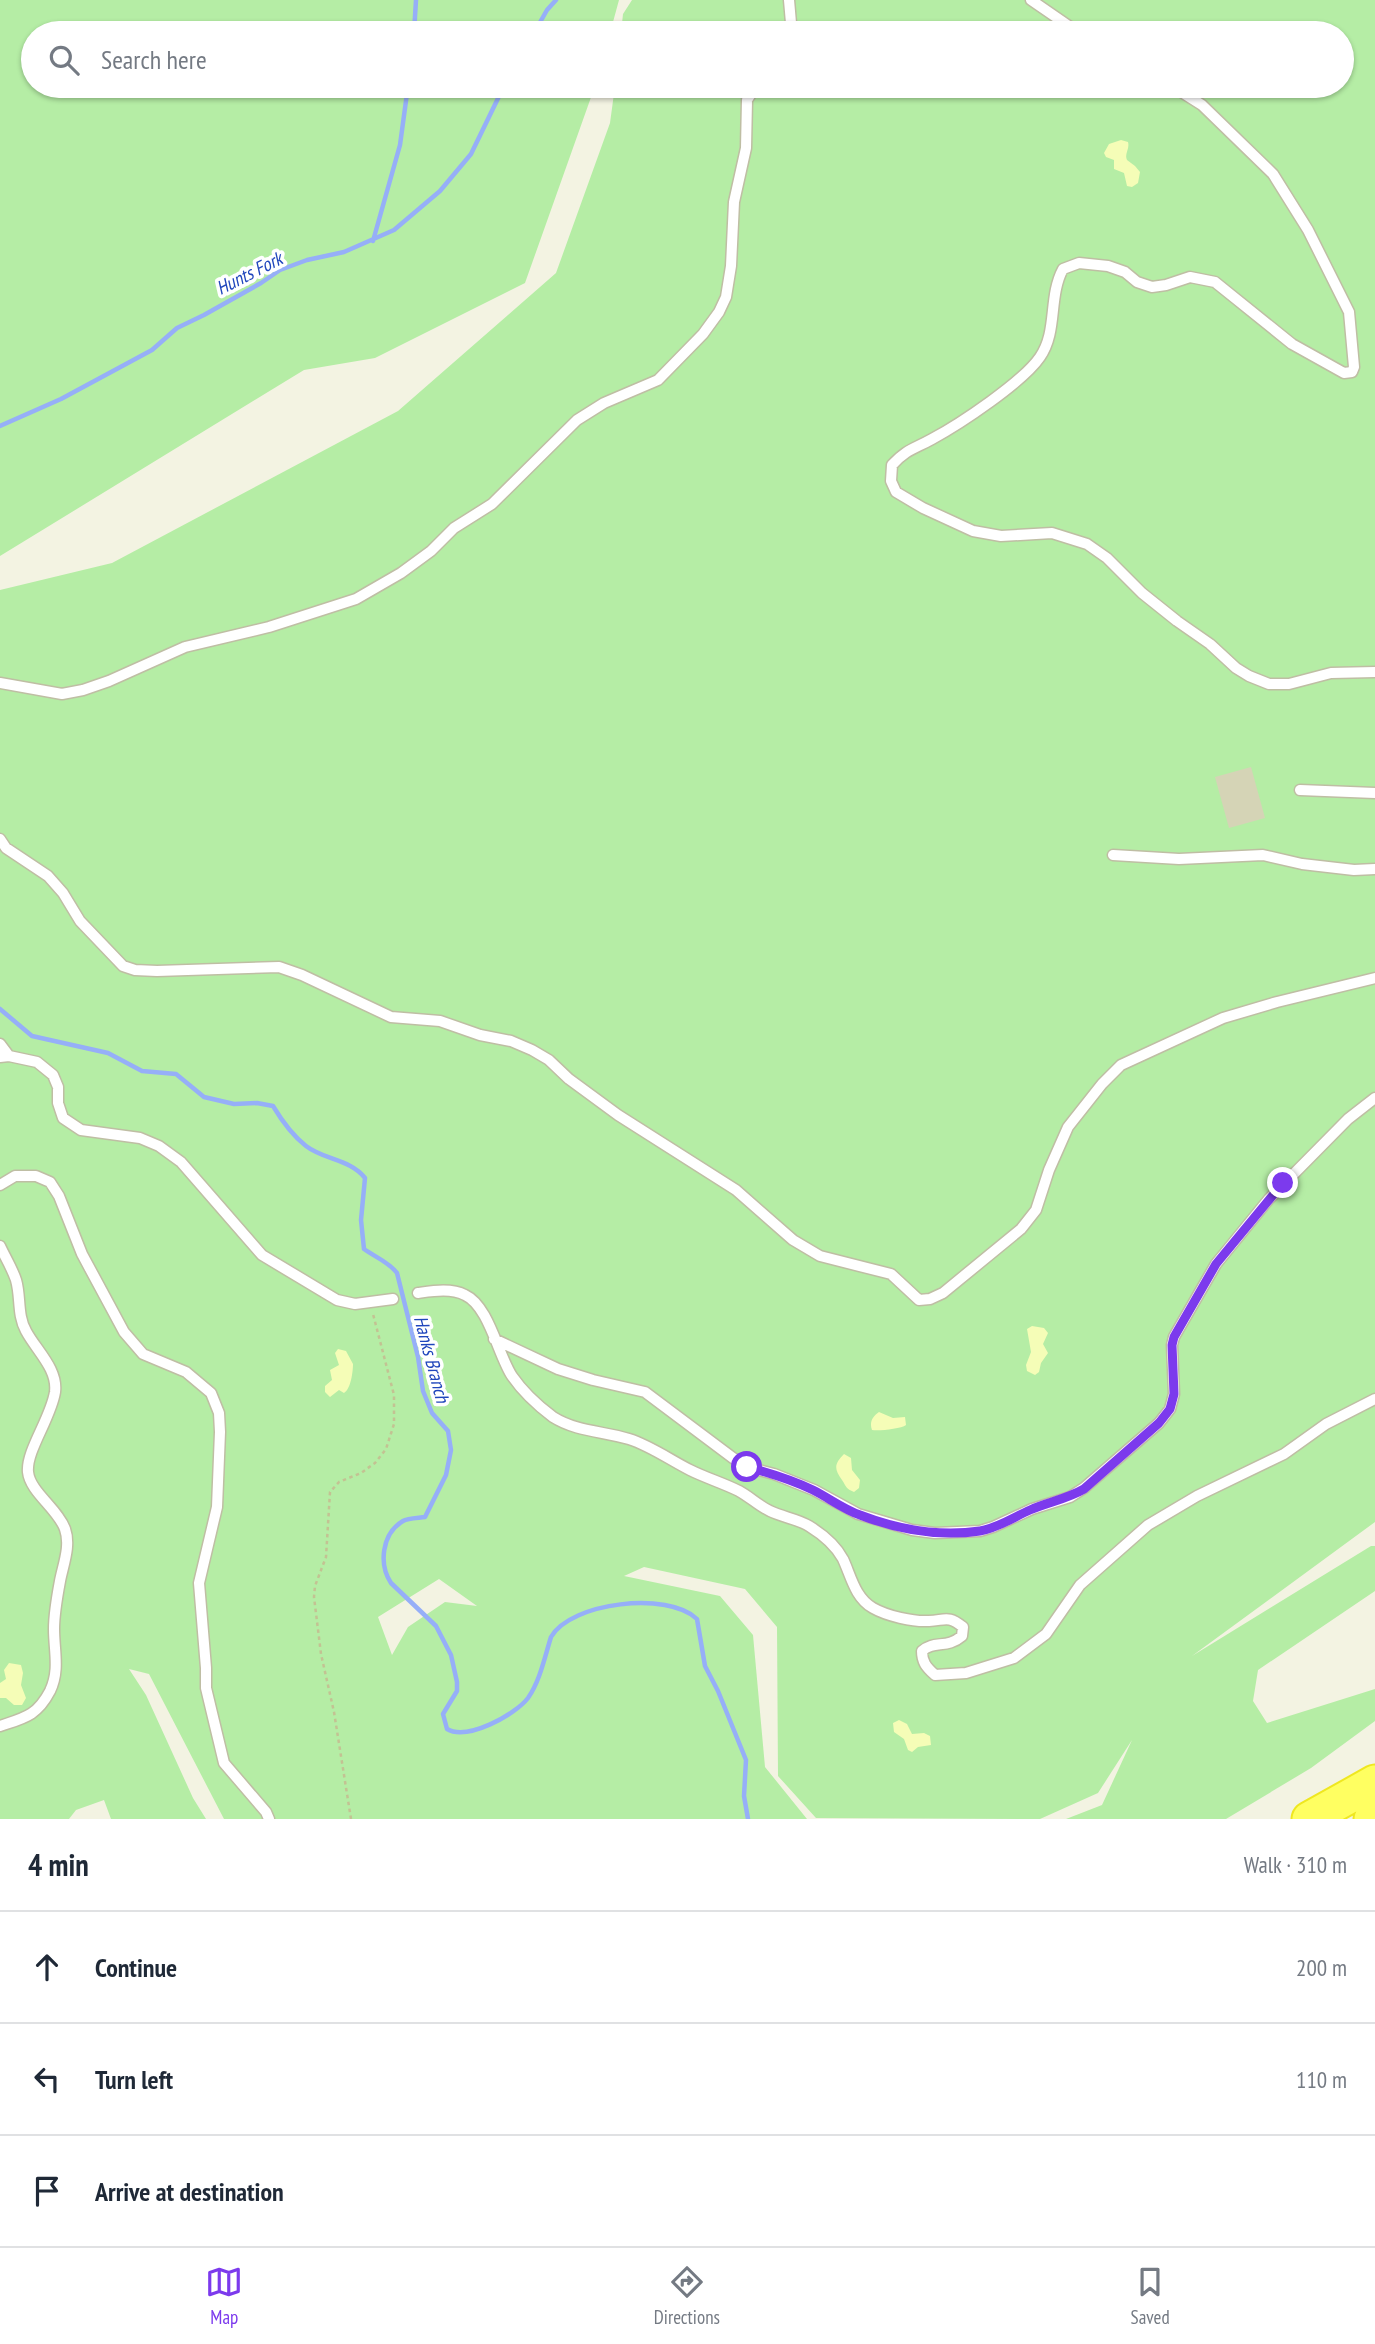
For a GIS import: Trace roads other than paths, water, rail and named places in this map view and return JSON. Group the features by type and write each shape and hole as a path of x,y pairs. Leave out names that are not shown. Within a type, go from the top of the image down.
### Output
{"highway":[{"path":"1309,1819 1375,1782"}],"lane":[{"path":"789,0 791,21"},
{"path":"1031,0 1062,21"},
{"path":"0,683 62,694 83,690 185,647 269,627 356,599 401,573 454,528 492,505 577,420 604,403 658,380 703,334 719,312 726,296 731,267 734,202 746,148 745,114 748,98"},
{"path":"1191,98 1202,105 1273,174 1308,230 1349,312 1354,367 1352,372 1344,373 1292,344 1215,282 1190,277 1152,287 1108,266 1079,263 1063,269 1056,283 1051,330 1041,355 1025,376 933,439 905,451 892,465 891,481 896,492 973,531 1001,536 1052,533 1087,544 1107,558 1142,593 1210,643 1236,668 1269,684 1289,684 1331,673 1375,672"},
{"path":"1300,790 1375,793"},
{"path":"0,839 6,848 48,876 63,893 80,921 123,966 135,970 158,971 279,967 391,1017 440,1021 480,1035 511,1041 549,1060 569,1079 618,1115 736,1190 793,1240 820,1256 891,1274 919,1300 930,1300 943,1293 1021,1229 1036,1210 1049,1170 1068,1128 1102,1084 1121,1065 1223,1018 1375,978"},
{"path":"1113,855 1179,859 1263,855 1302,864 1354,870 1375,869"},
{"path":"0,1044 4,1056 37,1062 53,1074 58,1087 58,1103 64,1118 81,1129 140,1138 159,1146 181,1162 262,1255 337,1300 355,1304 393,1299"},
{"path":"494,1339 558,1369 645,1392 747,1467 774,1474 814,1490 858,1514 912,1530 935,1533 980,1531 1032,1509 1070,1497 1084,1489 1159,1423 1170,1409 1174,1394 1174,1337 1204,1281 1283,1183 1348,1119 1375,1098"},
{"path":"0,1185 15,1176 36,1176 50,1182 59,1196 82,1254 124,1332 143,1354 186,1372 211,1393 219,1412 217,1507 199,1583 206,1688 223,1763 266,1812 269,1819"},
{"path":"0,1246 16,1280 20,1317 26,1333 48,1364 55,1388 52,1408 32,1451 28,1471 31,1482 61,1519 67,1533 66,1557 55,1611 57,1670 50,1690 37,1711 23,1720 0,1726"},
{"path":"418,1293 440,1290 466,1295 477,1306 490,1327 512,1375 530,1398 555,1418 574,1428 628,1439 741,1492 769,1511 808,1525 834,1546 853,1584 863,1600 872,1607 888,1614 914,1619 929,1621 942,1617 954,1620 963,1627 961,1636 953,1643 928,1646 922,1651 926,1667 935,1675 966,1673 1014,1658 1046,1634 1080,1585 1148,1525 1197,1496 1284,1454 1332,1420 1375,1399"}],"waterway":[{"path":"415,21 416,0"},
{"name":"Hunts Fork","path":"541,21 556,0"},
{"path":"373,241 400,145 406,98"},
{"name":"Hunts Fork","path":"0,426 61,399 152,350 177,328 280,270 307,260 344,252 394,230 440,191 471,154 498,98"},
{"name":"Hanks Branch","path":"0,1009 32,1036 108,1053 142,1071 176,1074 204,1097 234,1104 257,1103 273,1106 288,1128 306,1146 352,1167 365,1178 361,1220 364,1249 397,1273 418,1357 423,1391 432,1413 448,1431 451,1450 446,1475 425,1517 405,1520 396,1527 384,1550 385,1568 391,1583 436,1626 451,1655 457,1691 443,1714 447,1729 456,1732 478,1729 522,1705 536,1684 551,1637 562,1625 578,1615 621,1604 665,1605 683,1610 697,1619 705,1666 746,1760 744,1796 748,1819"}]}
